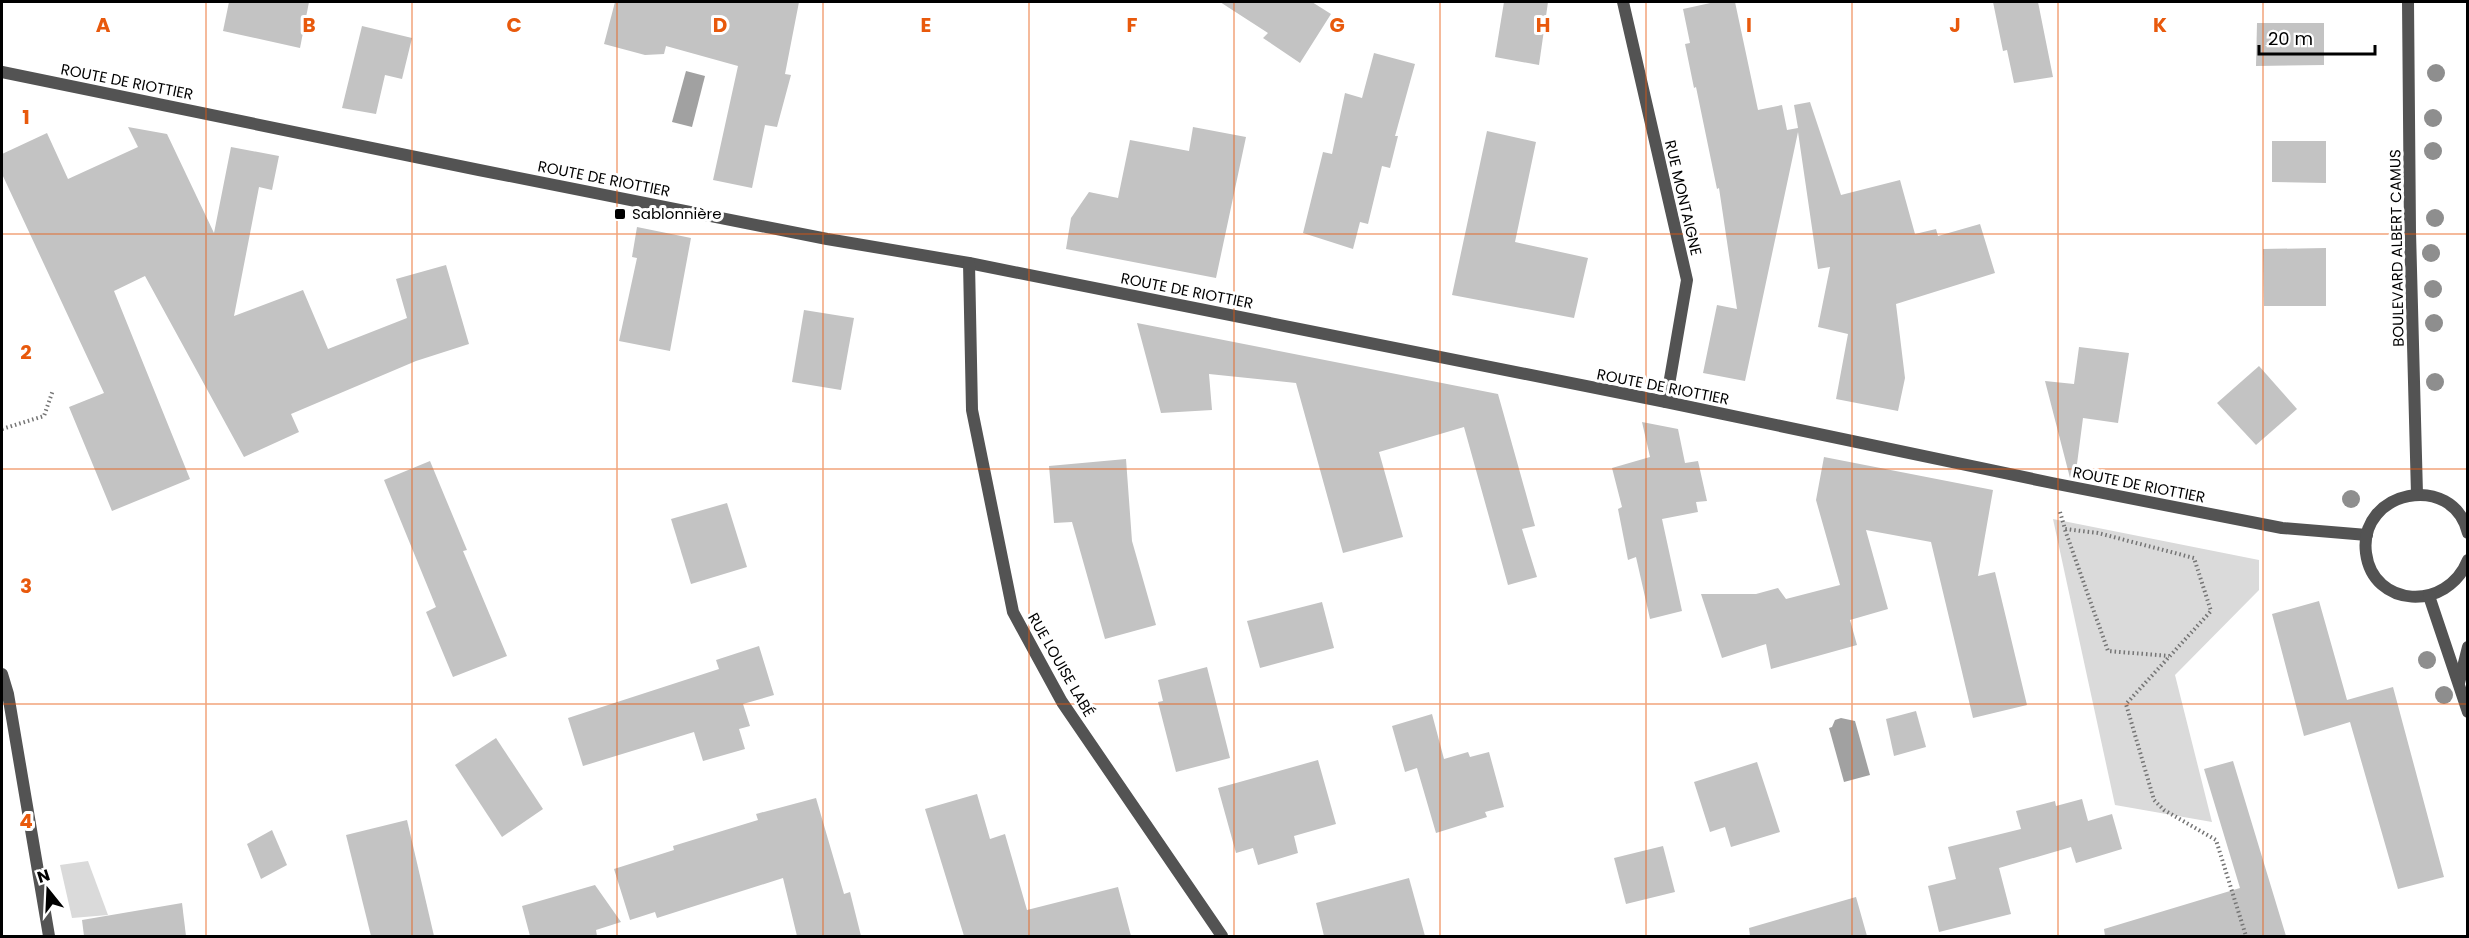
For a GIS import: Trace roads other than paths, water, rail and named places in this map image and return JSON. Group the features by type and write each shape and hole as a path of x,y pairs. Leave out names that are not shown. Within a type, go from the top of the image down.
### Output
{"street":[{"name":"RUE MONTAIGNE","path":"1623,2 1687,280 1666,402"},
{"name":"BOULEVARD ALBERT CAMUS","path":"2408,2 2410,232 2417,494"},
{"name":"ROUTE DE RIOTTIER","path":"2,72 792,232 969,263 1666,402 2052,483 2282,528 2367,535"},
{"name":"RUE LOUISE LABÉ","path":"969,263 972,410 1013,612 1062,702 1222,936"},
{"path":"2468,533 2458,513 2446,503 2432,496 2417,494 2400,498 2385,506 2373,519 2367,535 2366,553 2371,569 2381,583 2395,592 2411,597 2429,596 2442,591 2454,583 2468,560"},
{"path":"2429,596 2468,712"},
{"path":"2459,683 2468,647"},
{"path":"2,674 8,694 49,936"}],"place":[{"name":"Sablonnière","path":"620,214"}]}
